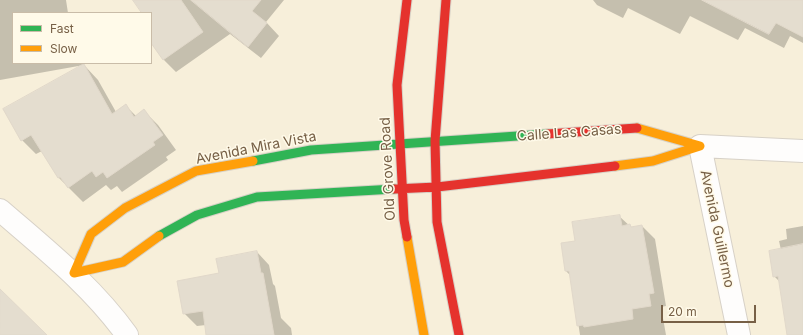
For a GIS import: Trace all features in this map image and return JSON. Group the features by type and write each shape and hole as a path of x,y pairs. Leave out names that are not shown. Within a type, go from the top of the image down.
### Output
{"street":[{"name":"Old Grove Road","path":"408,0 397,84 404,220 424,335"},
{"path":"446,0 435,141 437,222 459,335"},
{"name":"Calle Las Casas","path":"435,141 637,128 700,146 803,151"},
{"name":"Avenida Mira Vista","path":"74,273 91,234 125,208 196,171 311,150 435,141"},
{"name":"Calle Las Casas","path":"437,187 653,162 700,146"},
{"name":"Avenida Guillermo","path":"700,146 739,335"},
{"path":"74,273 123,262 154,238 197,215 256,197 437,187"},
{"path":"0,210 74,273 115,318 127,335"}],"shaded area":[{"path":"0,0 803,0 803,335 0,335"}],"building":[{"path":"133,0 181,0 203,32 163,60 152,44 152,12 141,12"},
{"path":"191,0 261,0 252,11 267,23 248,47"},
{"path":"702,0 803,0 803,37 776,23 769,34"},
{"path":"84,64 112,114 126,104 134,117 144,109 163,135 153,142 155,145 107,178 103,172 96,177 92,171 68,188 60,177 58,178 31,135 21,141 3,109"},
{"path":"620,215 622,226 630,224 631,227 642,225 654,293 649,294 651,306 632,309 633,319 584,327 583,325 577,326 569,271 565,271 561,243 575,241 572,222"},
{"path":"803,244 803,335 787,335 778,276 773,277 769,251"},
{"path":"257,251 261,273 263,273 274,335 206,335 203,311 183,314 177,281 219,273 216,259"},
{"path":"0,289 47,335 0,335"}],"traffic: fast":[{"path":"253,161 311,150 547,134"},
{"path":"159,236 197,215 257,197 394,189"}],"traffic: slow":[{"path":"615,166 653,161 700,146 637,128"},
{"path":"159,236 123,262 74,273 91,234 125,208 196,171 253,161"},
{"path":"407,237 424,335"}],"traffic: jam":[{"path":"407,0 397,85 404,220 407,237"},
{"path":"446,0 435,141 437,222 459,335"},
{"path":"547,134 637,128"},
{"path":"394,189 437,187 615,166"}]}
